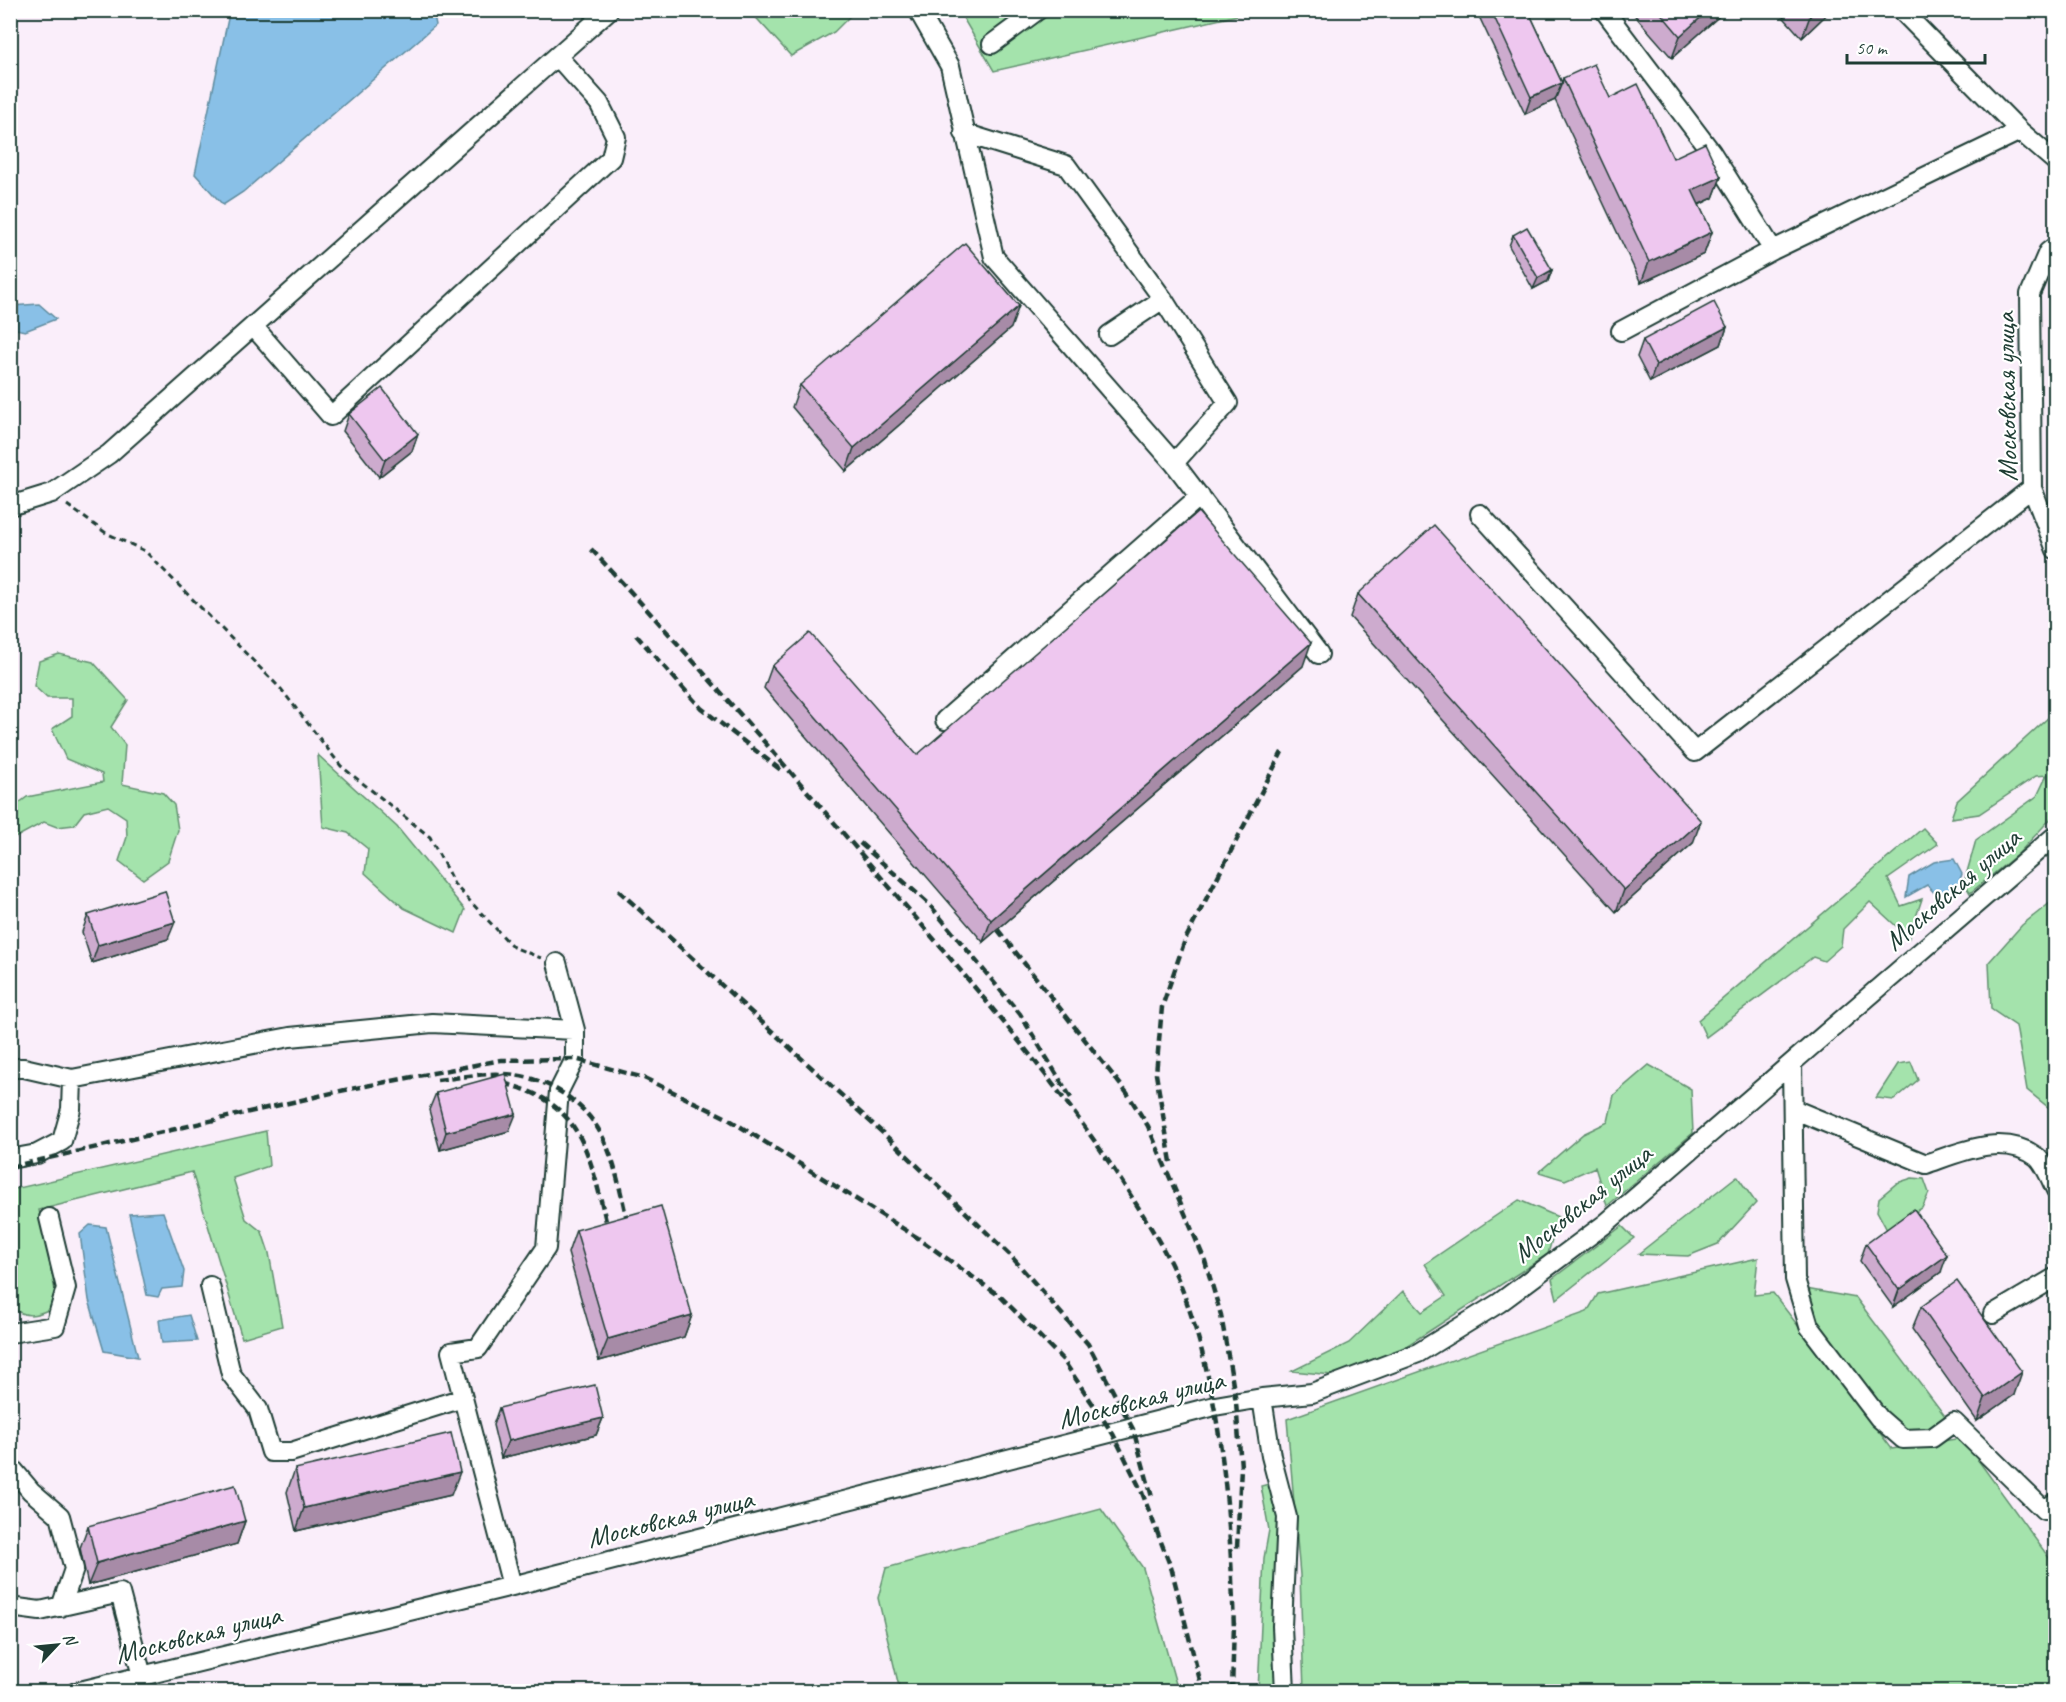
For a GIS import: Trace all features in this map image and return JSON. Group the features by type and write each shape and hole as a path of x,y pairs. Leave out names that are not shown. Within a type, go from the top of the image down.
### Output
{"street":[{"path":"10,506 51,493 109,454 609,10"},
{"path":"918,10 950,66 994,257 1174,463 1319,654"},
{"path":"992,44 1038,10"},
{"path":"1604,10 1712,153 1773,250"},
{"path":"1901,10 2020,131 2055,162"},
{"path":"253,326 330,416 611,158 616,137 599,103 557,56"},
{"path":"1621,331 1773,250 2020,131"},
{"path":"964,133 1066,165 1163,299 1228,403 1174,463"},
{"name":"Московская улица","path":"2055,246 2048,252 2030,294 2032,488 2055,550"},
{"path":"1109,334 1163,299"},
{"path":"1480,514 1695,752 2032,488"},
{"path":"945,720 1200,496"},
{"name":"Московская улица","path":"76,1692 512,1586 1215,1406 1312,1393 1418,1353 1499,1304 1605,1224 2055,835"},
{"path":"512,1586 451,1352 478,1348 546,1248 559,1091 575,1059 575,1030 556,963"},
{"path":"10,1068 24,1068 72,1079 290,1037 432,1023 575,1030"},
{"path":"1792,1064 1795,1279 1809,1326 1880,1419 1903,1439 1932,1438 1954,1422 2044,1510 2055,1502"},
{"path":"10,1160 37,1154 62,1141 71,1109 72,1079"},
{"path":"1793,1109 1926,1164 1979,1145 2016,1146 2039,1158 2055,1190"},
{"path":"10,1333 55,1326 66,1288 49,1218"},
{"path":"1993,1314 2055,1277"},
{"path":"210,1286 231,1374 258,1409 271,1452 291,1452 463,1398"},
{"path":"1262,1398 1271,1456 1287,1517 1282,1626 1285,1692"},
{"path":"10,1466 31,1491 60,1515 74,1569 61,1607"},
{"path":"10,1606 39,1611 120,1593 142,1676"}],"path":[{"path":"51,493 106,533 145,551 282,689 341,766 430,837 454,884 513,947 556,963"}],"green space":[{"path":"750,11 855,11 834,32 791,56"},
{"path":"959,11 1256,11 994,71"},
{"path":"59,654 93,662 128,700 111,727 125,745 122,784 163,793 174,805 178,830 168,861 143,879 119,861 127,837 126,818 108,806 84,812 74,825 57,827 44,822 11,840 11,809 27,797 103,782 102,774 66,759 52,729 72,716 72,698 47,698 34,686 39,661"},
{"path":"2055,706 2055,814 2019,853 1970,893 1964,883 1976,840 2037,796 2047,775 2036,776 1979,814 1951,818 1957,801 2050,716"},
{"path":"318,755 397,827 465,910 456,933 404,908 365,873 368,849 348,833 323,827"},
{"path":"1923,828 1938,844 1888,879 1901,906 1922,899 1909,938 1870,902 1843,929 1841,946 1824,961 1813,957 1706,1037 1698,1020"},
{"path":"2055,899 2056,1103 2048,1107 2027,1090 2016,1026 1991,1009 1989,962 2022,925"},
{"path":"1911,1062 1918,1080 1894,1100 1876,1098 1898,1064"},
{"path":"1649,1065 1691,1089 1693,1133 1607,1206 1595,1167 1565,1180 1539,1172 1583,1134 1608,1122 1614,1095"},
{"path":"266,1131 269,1166 233,1178 246,1219 262,1232 269,1253 282,1326 242,1338 192,1172 39,1210 55,1290 50,1309 30,1315 11,1308 10,1190"},
{"path":"1737,1176 1756,1203 1718,1244 1688,1256 1638,1254"},
{"path":"1912,1178 1924,1179 1929,1193 1922,1208 1887,1230 1877,1211 1879,1198 1897,1183"},
{"path":"1519,1200 1558,1217 1548,1254 1394,1354 1332,1375 1292,1371 1349,1343 1403,1291 1422,1312 1446,1296 1425,1264"},
{"path":"1622,1226 1634,1238 1557,1299 1552,1279"},
{"path":"1758,1258 1754,1295 1773,1293 1892,1449 1962,1438 2055,1566 2055,1691 1304,1691 1300,1575 1287,1419 1587,1312 1598,1294"},
{"path":"1806,1289 1856,1298 1948,1420 1929,1433 1907,1434 1878,1412 1817,1327"},
{"path":"1273,1483 1279,1511 1278,1691 1258,1692 1264,1558 1269,1530 1261,1486"},
{"path":"1101,1509 1143,1568 1178,1691 900,1691 878,1598 886,1568"}],"water":[{"path":"233,11 433,11 436,25 243,192 223,205 195,174 229,14"},
{"path":"39,304 56,319 25,331 11,328 11,306"},
{"path":"1954,859 1962,874 1958,885 1940,899 1927,885 1906,897 1909,877 1934,862"},
{"path":"163,1212 184,1271 182,1287 162,1289 158,1297 147,1295 129,1214"},
{"path":"90,1225 106,1227 138,1357 104,1351 89,1300 80,1234"},
{"path":"189,1315 197,1341 162,1343 159,1320"}],"building":[{"path":"1491,10 1528,10 1562,83 1531,97"},
{"path":"1658,10 1709,10 1680,36"},
{"path":"1805,10 1816,10 1810,16"},
{"path":"1594,64 1610,98 1638,84 1673,158 1705,143 1721,177 1692,190 1712,232 1649,262 1563,78"},
{"path":"1527,227 1552,270 1538,278 1513,235"},
{"path":"965,243 1019,306 854,448 800,385"},
{"path":"1714,302 1727,327 1656,365 1643,340"},
{"path":"382,388 418,434 385,460 349,414"},
{"path":"1198,512 1311,643 991,920 772,666 810,633 917,755"},
{"path":"1434,525 1701,821 1624,890 1358,594"},
{"path":"165,891 175,922 98,945 88,915"},
{"path":"505,1074 516,1114 446,1132 436,1093"},
{"path":"661,1206 692,1315 608,1339 576,1230"},
{"path":"1914,1209 1947,1255 1899,1290 1866,1244"},
{"path":"1957,1281 2022,1372 1985,1398 1921,1307"},
{"path":"595,1385 603,1418 508,1441 499,1408"},
{"path":"451,1433 460,1472 304,1508 295,1469"},
{"path":"235,1485 245,1521 97,1563 88,1526"}],"railway":[{"path":"591,549 758,735 1002,1021 1079,1119 1155,1234 1180,1284 1195,1326 1215,1411 1222,1454 1230,1542 1234,1630"},
{"path":"636,635 701,708 782,771"},
{"path":"1171,1162 1156,1074 1162,1007 1185,940 1282,752"},
{"path":"860,843 929,904 1020,1014 1071,1098"},
{"path":"618,890 898,1147 1011,1256 1088,1344 1133,1429 1152,1497"},
{"path":"998,930 1127,1093 1148,1126 1205,1261 1221,1315 1236,1402 1241,1467 1237,1548"},
{"path":"10,1167 345,1090 501,1060 575,1059 644,1078 725,1117 918,1238 1001,1297 1063,1360 1113,1434 1141,1490 1173,1573"},
{"path":"437,1080 485,1074 515,1075 542,1083 568,1097 589,1116 604,1139 617,1178 630,1232"},
{"path":"490,1081 522,1089 546,1100 565,1116 578,1134 588,1156 610,1237"},
{"path":"1171,1567 1203,1692"},
{"path":"1232,1692 1234,1623"}]}
